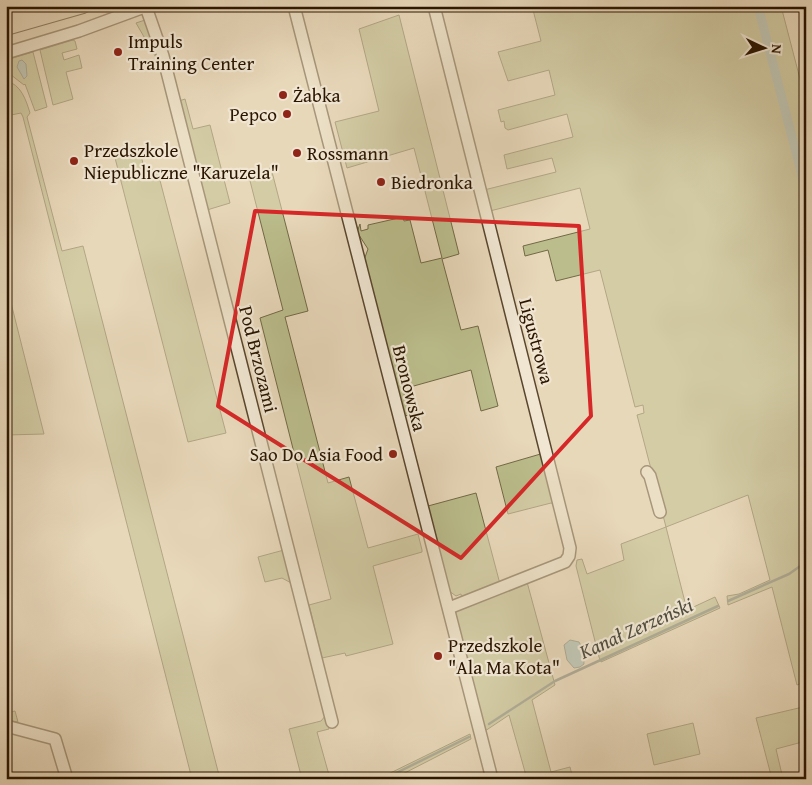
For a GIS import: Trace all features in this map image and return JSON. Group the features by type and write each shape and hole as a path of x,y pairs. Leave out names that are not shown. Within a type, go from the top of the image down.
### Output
{"main road":[{"path":"6,16 39,6"},
{"path":"6,28 83,6"}],"street":[{"path":"6,53 79,31 147,6"},
{"name":"Pod Brzozami","path":"147,6 163,56 332,722"},
{"name":"Bronowska","path":"294,6 492,779"},
{"name":"Ligustrowa","path":"434,6 570,548 569,556 565,562 449,608"},
{"path":"647,472 650,476 660,512"},
{"path":"6,726 56,738 67,779"}],"highlighted area":[{"path":"255,211 579,226 591,416 461,558 218,406"}],"green space":[{"path":"532,6 781,6 806,102 806,681 797,685 772,587 728,605 727,596 739,594 770,580 748,495 666,527 637,415 644,413 643,405 635,407 600,270 556,281 548,250 525,256 523,246 590,229 580,188 490,211 484,190 556,172 552,158 507,169 504,155 573,137 567,114 508,130 505,128 504,121 501,122 498,110 555,95 549,70 508,81 498,52 541,41"},
{"path":"399,15 459,254 442,259 461,330 478,326 498,406 481,411 471,370 403,389 409,415 404,416 364,260 368,249 357,232 360,224 361,231 368,229 368,225 403,217 404,221 410,220 421,263 442,258 414,148 347,168 335,122 379,111 359,29"},
{"path":"145,20 160,60 158,61 136,23"},
{"path":"73,40 77,49 62,53 64,60 79,55 82,68 66,72 73,99 53,105 40,50"},
{"path":"33,52 47,107 35,111 25,84 6,71 6,60"},
{"path":"6,81 16,85 19,89 25,98 30,113 27,117 62,251 83,246 220,779 192,779 23,117 21,113 6,116"},
{"path":"185,99 193,129 210,125 230,203 207,210 179,101"},
{"path":"139,147 145,172 157,169 226,433 188,442 114,154"},
{"path":"271,168 308,311 285,317 328,483 349,477 368,548 418,534 422,550 422,552 373,566 393,644 346,656 345,653 322,658 309,605 331,599 260,318 283,310 248,173"},
{"path":"6,283 44,434 6,435"},
{"path":"544,453 556,505 551,503 508,514 496,467"},
{"path":"476,493 500,584 462,600 461,594 456,596 449,591 428,506"},
{"path":"666,527 687,610 715,597 720,608 601,662 576,566 577,560 582,559 587,574 624,560 621,544"},
{"path":"284,550 293,584 282,578 265,582 258,557"},
{"path":"527,582 555,685 532,700 551,772 570,767 573,779 527,779 509,715 485,731 454,611"},
{"path":"803,707 806,720 806,741 776,749 783,779 772,779 756,718"},
{"path":"15,711 18,722 6,720 6,713"},
{"path":"326,715 329,729 317,732 329,775 315,779 302,779 289,729 321,721"},
{"path":"693,723 700,754 654,765 647,734"},
{"path":"470,734 471,739 393,779 378,779"}],"water":[{"path":"22,60 26,64 27,76 24,79 17,67 19,61"},
{"path":"570,640 579,642 583,649 584,664 580,667 574,668 567,660 564,645"}],"waterway":[{"path":"758,6 806,191"},
{"name":"Kanał Zerzeński","path":"728,601 789,574 806,562"},
{"name":"Kanał Zerzeński","path":"489,724 555,681 718,606"},
{"name":"Kanał Zerzeński","path":"384,779 469,737"}],"place":[{"name":"Impuls Training Center","path":"118,52"},
{"name":"Żabka","path":"283,95"},
{"name":"Pepco","path":"287,114"},
{"name":"Rossmann","path":"297,153"},
{"name":"Przedszkole Niepubliczne \"Karuzela\"","path":"74,161"},
{"name":"Biedronka","path":"381,182"},
{"name":"Sao Do Asia Food","path":"393,454"},
{"name":"Przedszkole \"Ala Ma Kota\"","path":"438,656"}]}
